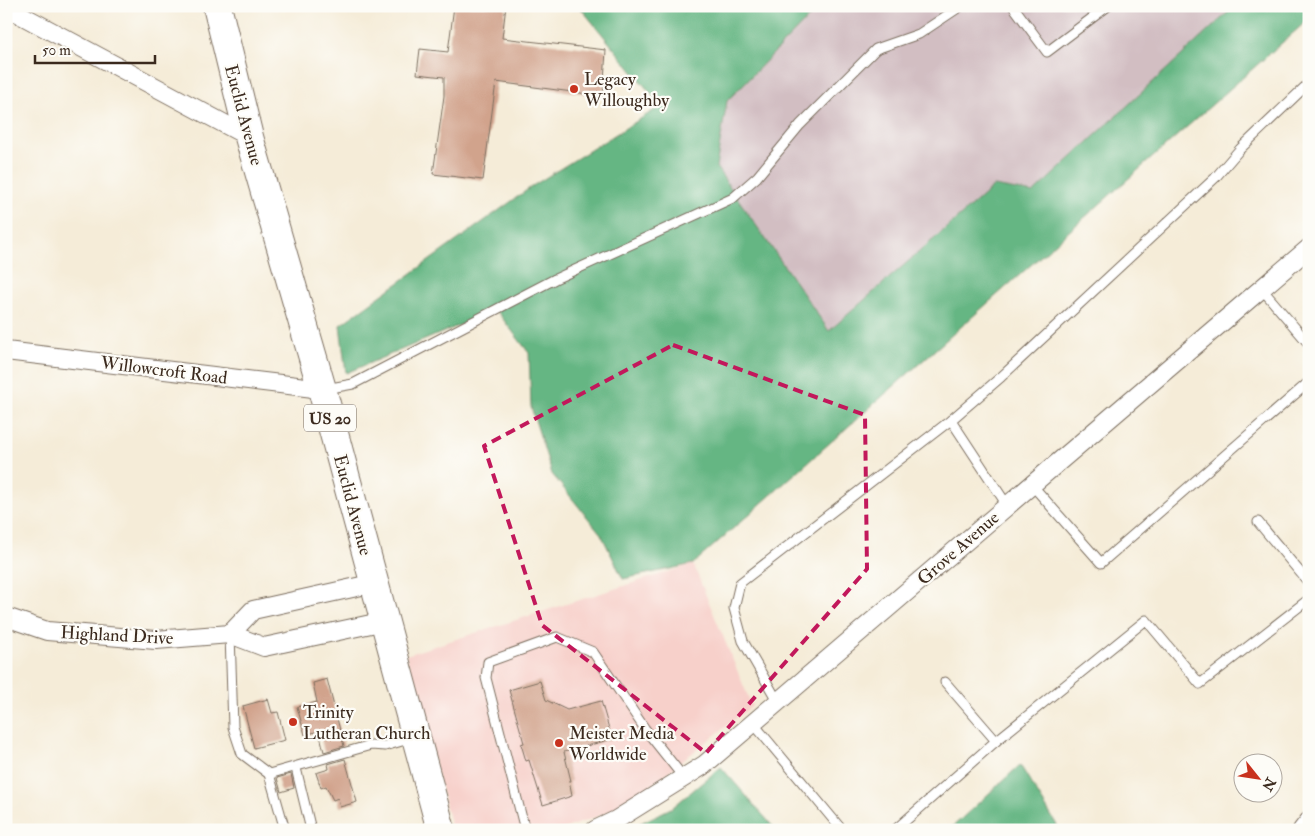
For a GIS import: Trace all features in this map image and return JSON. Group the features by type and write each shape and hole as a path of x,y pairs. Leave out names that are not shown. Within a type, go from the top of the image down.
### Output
{"main road":[{"name":"Euclid Avenue","path":"217,6 249,137 322,389 441,830"}],"street":[{"path":"6,7 249,137"},
{"name":"Grove Avenue","path":"595,830 616,820 704,765 1309,248"},
{"name":"Willowcroft Road","path":"6,351 322,389"},
{"path":"230,634 253,610 375,583"},
{"name":"Highland Drive","path":"6,617 47,631 156,640 230,634 264,647 385,621"},
{"path":"1302,830 1309,821"}],"lane":[{"path":"322,389 353,384 556,279 733,198 756,177 800,125 876,49 919,34 961,6"},
{"path":"1013,6 1047,52 1108,6"},
{"path":"778,702 744,641 734,608 740,583 952,420 1001,378 1208,185 1240,149 1309,84"},
{"path":"1261,288 1309,344"},
{"path":"1032,484 1101,563 1309,382"},
{"path":"952,420 1007,506"},
{"path":"1258,522 1309,583"},
{"path":"895,830 996,741 1146,620 1200,684 1309,599"},
{"path":"230,634 233,727 242,754 269,774 285,830"},
{"path":"524,830 486,678 488,662 557,637 593,652 645,729 684,778"},
{"path":"945,682 996,741"},
{"path":"753,723 842,830"},
{"path":"269,774 296,768 371,745 385,746 417,736"},
{"path":"296,768 311,830"}],"highlighted area":[{"path":"673,345 865,415 867,569 706,753 542,625 484,446"}],"shaded area":[{"path":"820,6 1235,6 1033,193 994,186 829,332 716,167 727,101"},
{"path":"693,564 752,706 625,806 561,830 452,830 406,655"}],"green space":[{"path":"579,6 820,6 727,101 716,167 829,331 994,186 1033,193 1235,6 1309,6 1309,19 693,564 623,579 601,534 552,474 531,407 529,353 496,310 346,373 340,325 534,185 661,106"},
{"path":"1020,765 1060,830 949,830"},
{"path":"721,767 776,830 627,830 673,807"}],"building":[{"name":"Legacy Willoughby","path":"454,6 506,6 502,38 606,50 603,96 496,82 483,180 433,174 444,96 444,77 417,74 420,49 448,52"},
{"path":"327,679 344,746 324,752 319,731 305,735 297,707 317,702 313,683"},
{"name":"Meister Media Worldwide","path":"540,681 546,700 567,710 601,701 612,739 564,752 571,781 569,781 572,796 543,805 529,760 526,761 521,744 524,743 509,690"},
{"path":"268,699 272,713 278,712 285,740 254,748 243,706"},
{"path":"345,759 357,802 340,807 338,798 333,800 326,786 321,788 316,773 329,769 328,764"},
{"path":"291,774 294,788 281,792 277,778"}],"place":[{"name":"Legacy Willoughby","path":"574,89"},
{"name":"Trinity Lutheran Church","path":"293,722"},
{"name":"Meister Media Worldwide","path":"559,743"}]}
